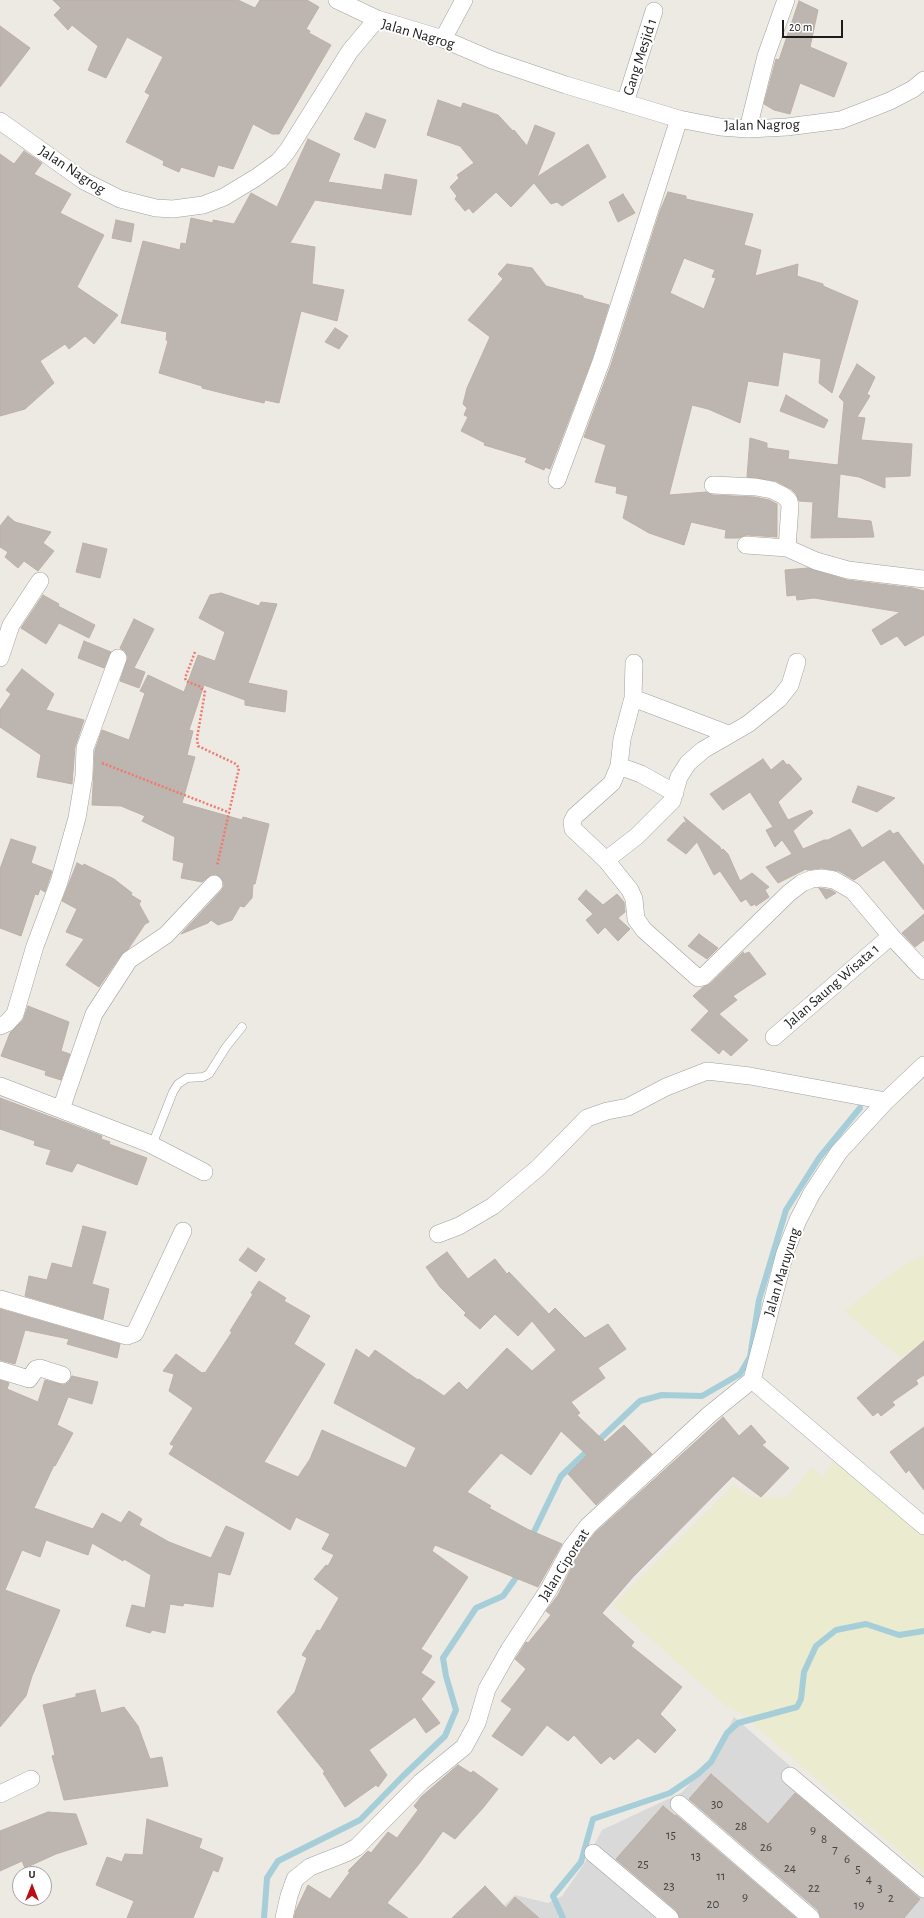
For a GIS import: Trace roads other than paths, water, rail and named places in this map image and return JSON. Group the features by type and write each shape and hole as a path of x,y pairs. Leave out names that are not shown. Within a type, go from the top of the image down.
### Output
{"street":[{"path":"337,0 377,19"},
{"path":"443,39 464,0"},
{"path":"748,129 766,56 786,0"},
{"name":"Gang Mesjid 1","path":"625,102 654,11"},
{"name":"Jalan Nagrog","path":"0,121 84,181 120,199 156,208 173,209 203,205 240,189 279,161 288,150 350,51 377,19 443,39 492,60 566,85 679,119 720,127 748,129 787,127 842,120 890,101 913,89 924,80"},
{"path":"557,480 601,362 679,119"},
{"path":"713,485 756,487 772,490 789,500 790,506 787,548"},
{"path":"746,545 787,548 816,561 848,570 924,579"},
{"path":"0,658 11,625 40,581"},
{"path":"0,1026 7,1023 15,1014 35,946 59,882 78,818 84,776 83,755 90,731 118,658"},
{"path":"606,860 637,836 672,801 679,777 688,763 703,750 728,734 748,724 780,699 790,685 797,662"},
{"path":"634,663 633,698 622,739 619,766 612,783 575,816 572,822 573,829 606,860 630,890 634,899 634,912 636,919 644,930 698,978 703,977 708,974 789,893 802,883 812,879 822,878 834,880 853,891 891,936 924,971"},
{"path":"633,698 728,734"},
{"path":"619,766 641,774 675,793"},
{"path":"61,1109 94,1014 129,960 166,935 214,884"},
{"name":"Jalan Saung Wisata 1","path":"774,1037 891,936"},
{"name":"Jalan Maruyung","path":"752,1380 785,1253 798,1220 822,1176 839,1152 886,1101 924,1065"},
{"path":"438,1234 459,1226 493,1206 539,1167 587,1118 607,1111 628,1107 666,1087 707,1072 750,1076 886,1101"},
{"path":"0,1086 150,1144 204,1172"},
{"path":"0,1299 127,1336 135,1333 183,1231"},
{"path":"0,1370 29,1379 36,1369 40,1368 62,1375"},
{"path":"752,1380 924,1526"},
{"name":"Jalan Ciporeat","path":"284,1918 295,1879 310,1867 346,1853 357,1847 421,1782 464,1746 477,1723 480,1708 490,1682 549,1588 572,1548 588,1526 710,1414 752,1380"},
{"path":"790,1776 924,1889"},
{"path":"0,1794 31,1779"},
{"path":"679,1804 811,1918"},
{"path":"594,1853 670,1918"}],"lane":[{"path":"150,1144 154,1140 173,1092 178,1084 187,1078 203,1077 209,1074 226,1047 242,1027"}],"waterway":[{"path":"531,1538 561,1476 640,1401 662,1395 702,1396 740,1374 750,1357 759,1300 786,1210 819,1158 860,1108"},
{"path":"264,1918 267,1878 278,1861 360,1820 445,1736 456,1710 446,1676 443,1658 476,1608 503,1596 520,1572"},
{"path":"563,1918 553,1896 581,1862 593,1819 670,1793 698,1774 711,1762 727,1733 738,1723 797,1707 801,1699 804,1672 816,1646 836,1630 866,1624 899,1635 924,1631"}]}
